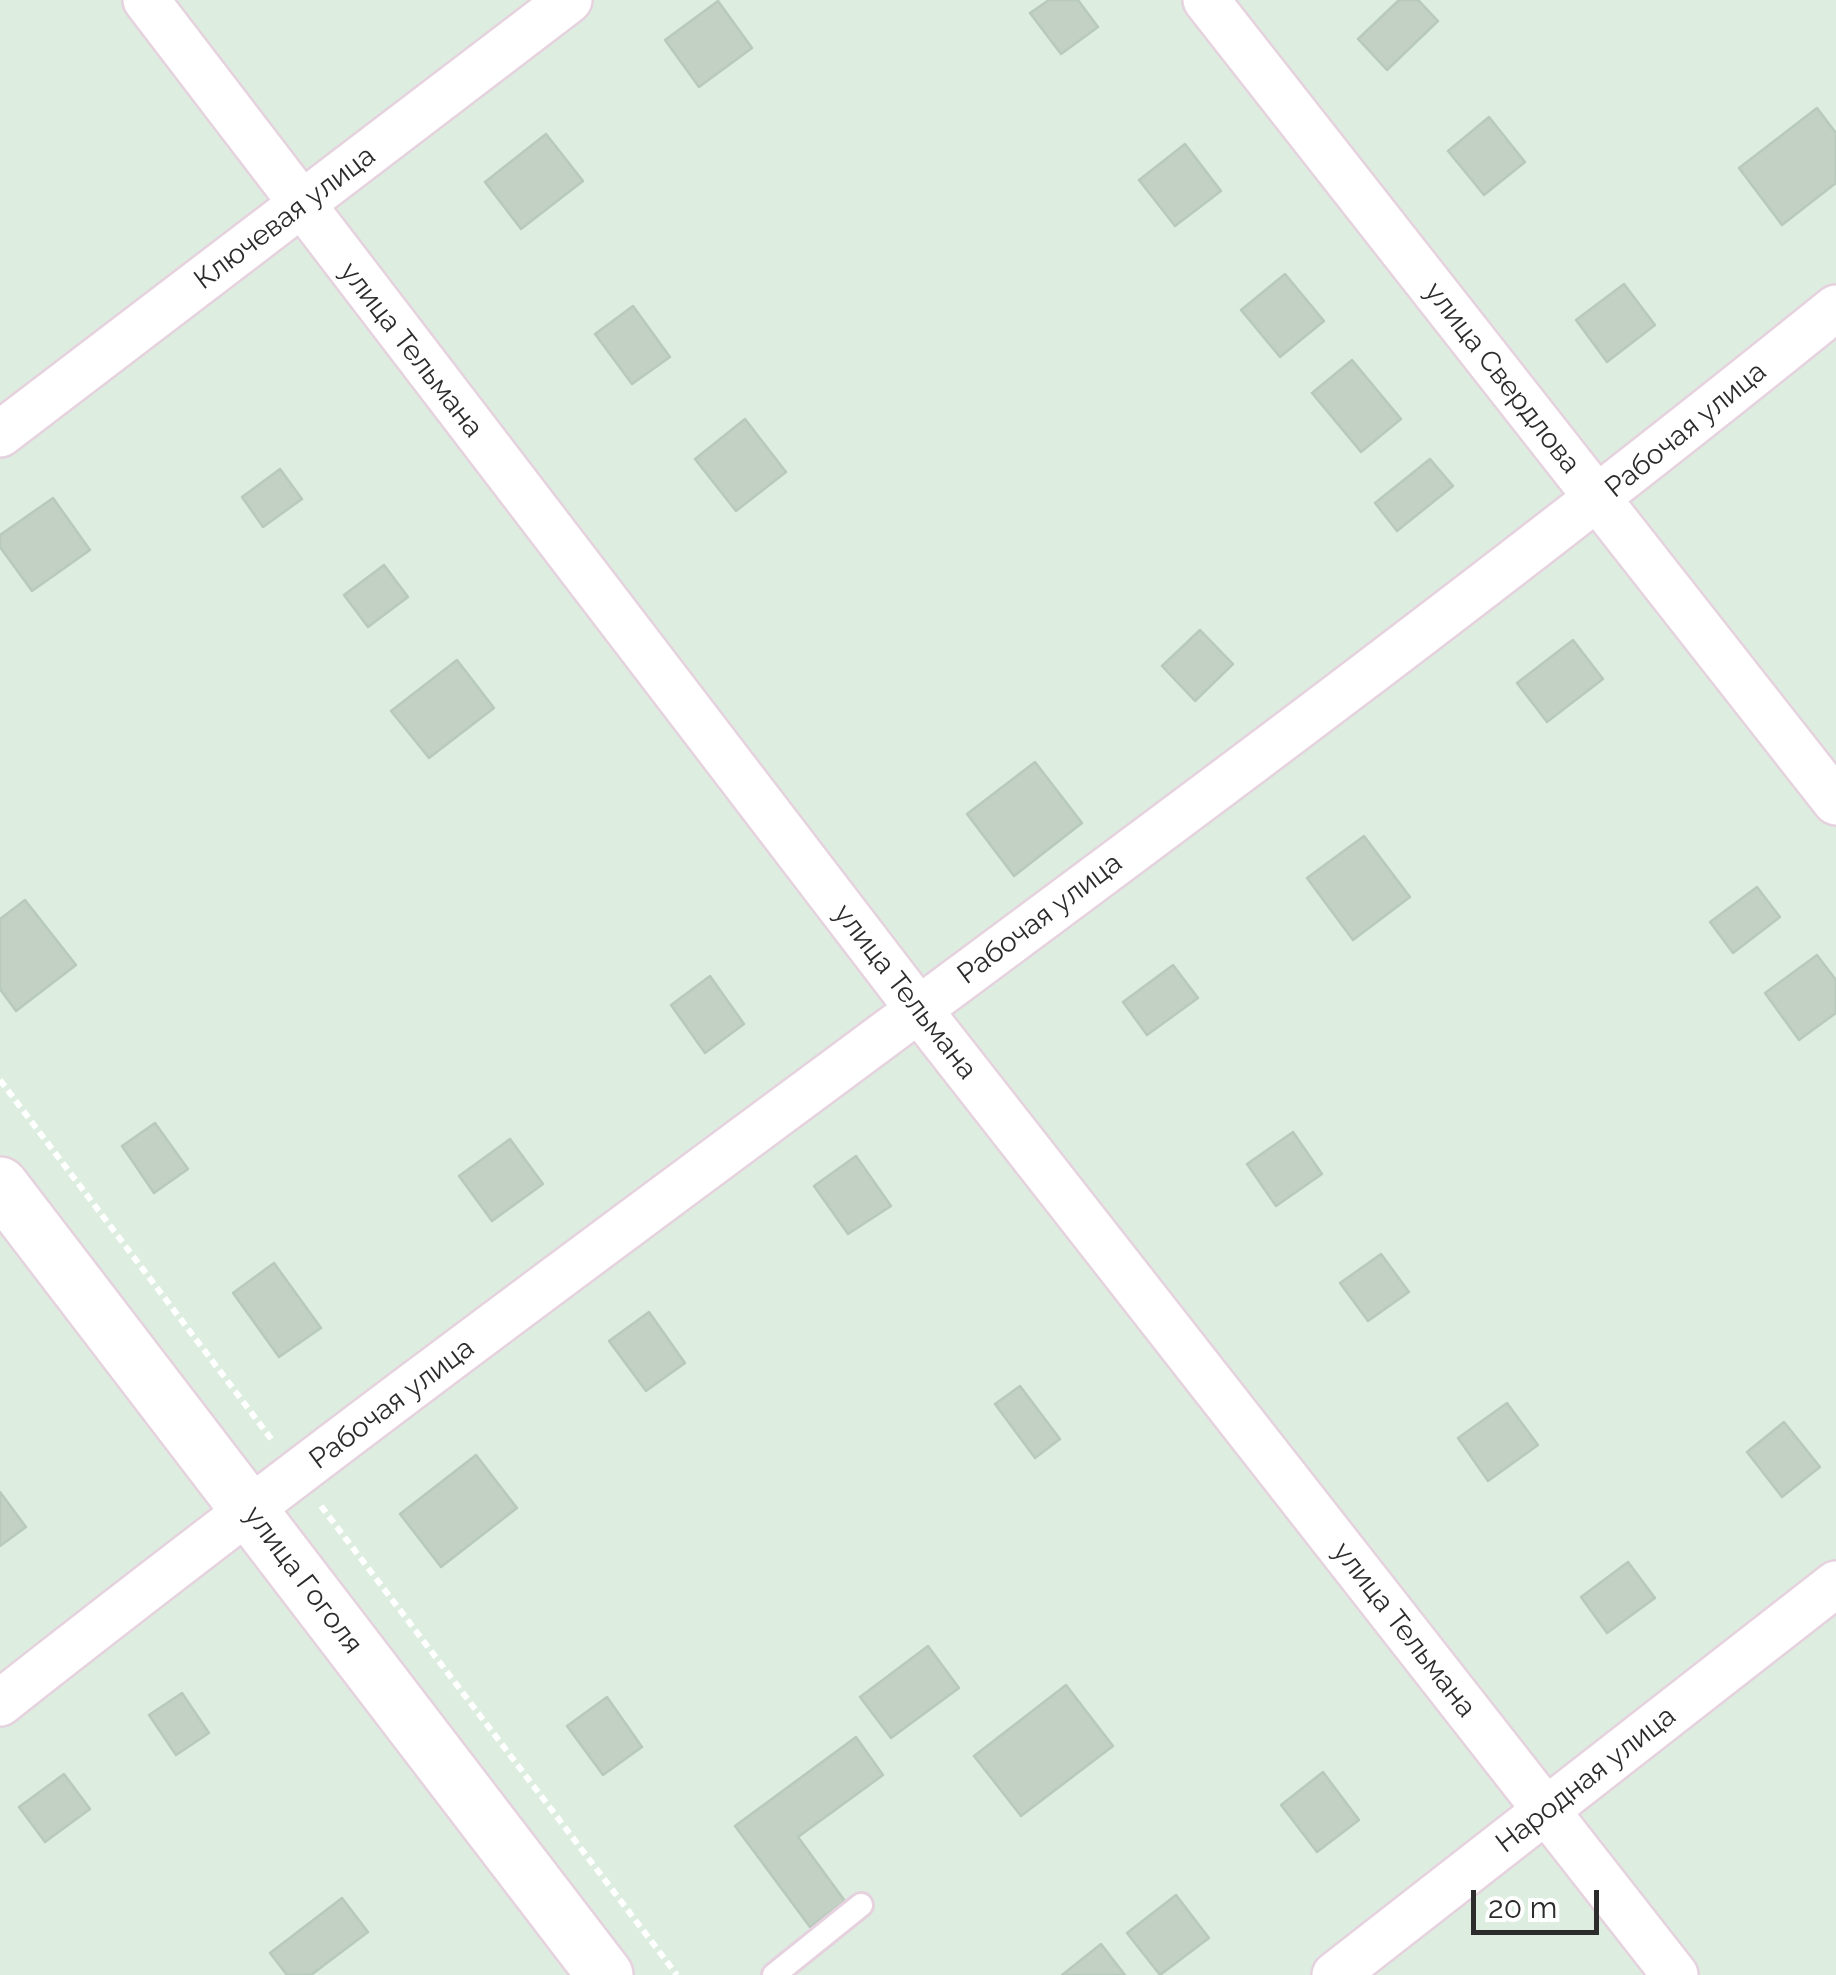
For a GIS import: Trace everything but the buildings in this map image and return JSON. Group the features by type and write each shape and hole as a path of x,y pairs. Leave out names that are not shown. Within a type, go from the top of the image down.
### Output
{"street":[{"name":"улица Тельмана","path":"146,0 300,207 918,1010 1675,1975"},
{"name":"Ключевая улица","path":"0,434 569,0"},
{"name":"улица Свердлова","path":"1206,0 1836,802"},
{"name":"Рабочая улица","path":"0,1703 248,1508 1598,501 1836,308"},
{"name":"улица Гоголя","path":"0,1186 606,1975"},
{"name":"Народная улица","path":"1335,1975 1836,1584"}],"lane":[{"path":"774,1975 862,1905"}],"path":[{"path":"0,1080 677,1975"}]}
